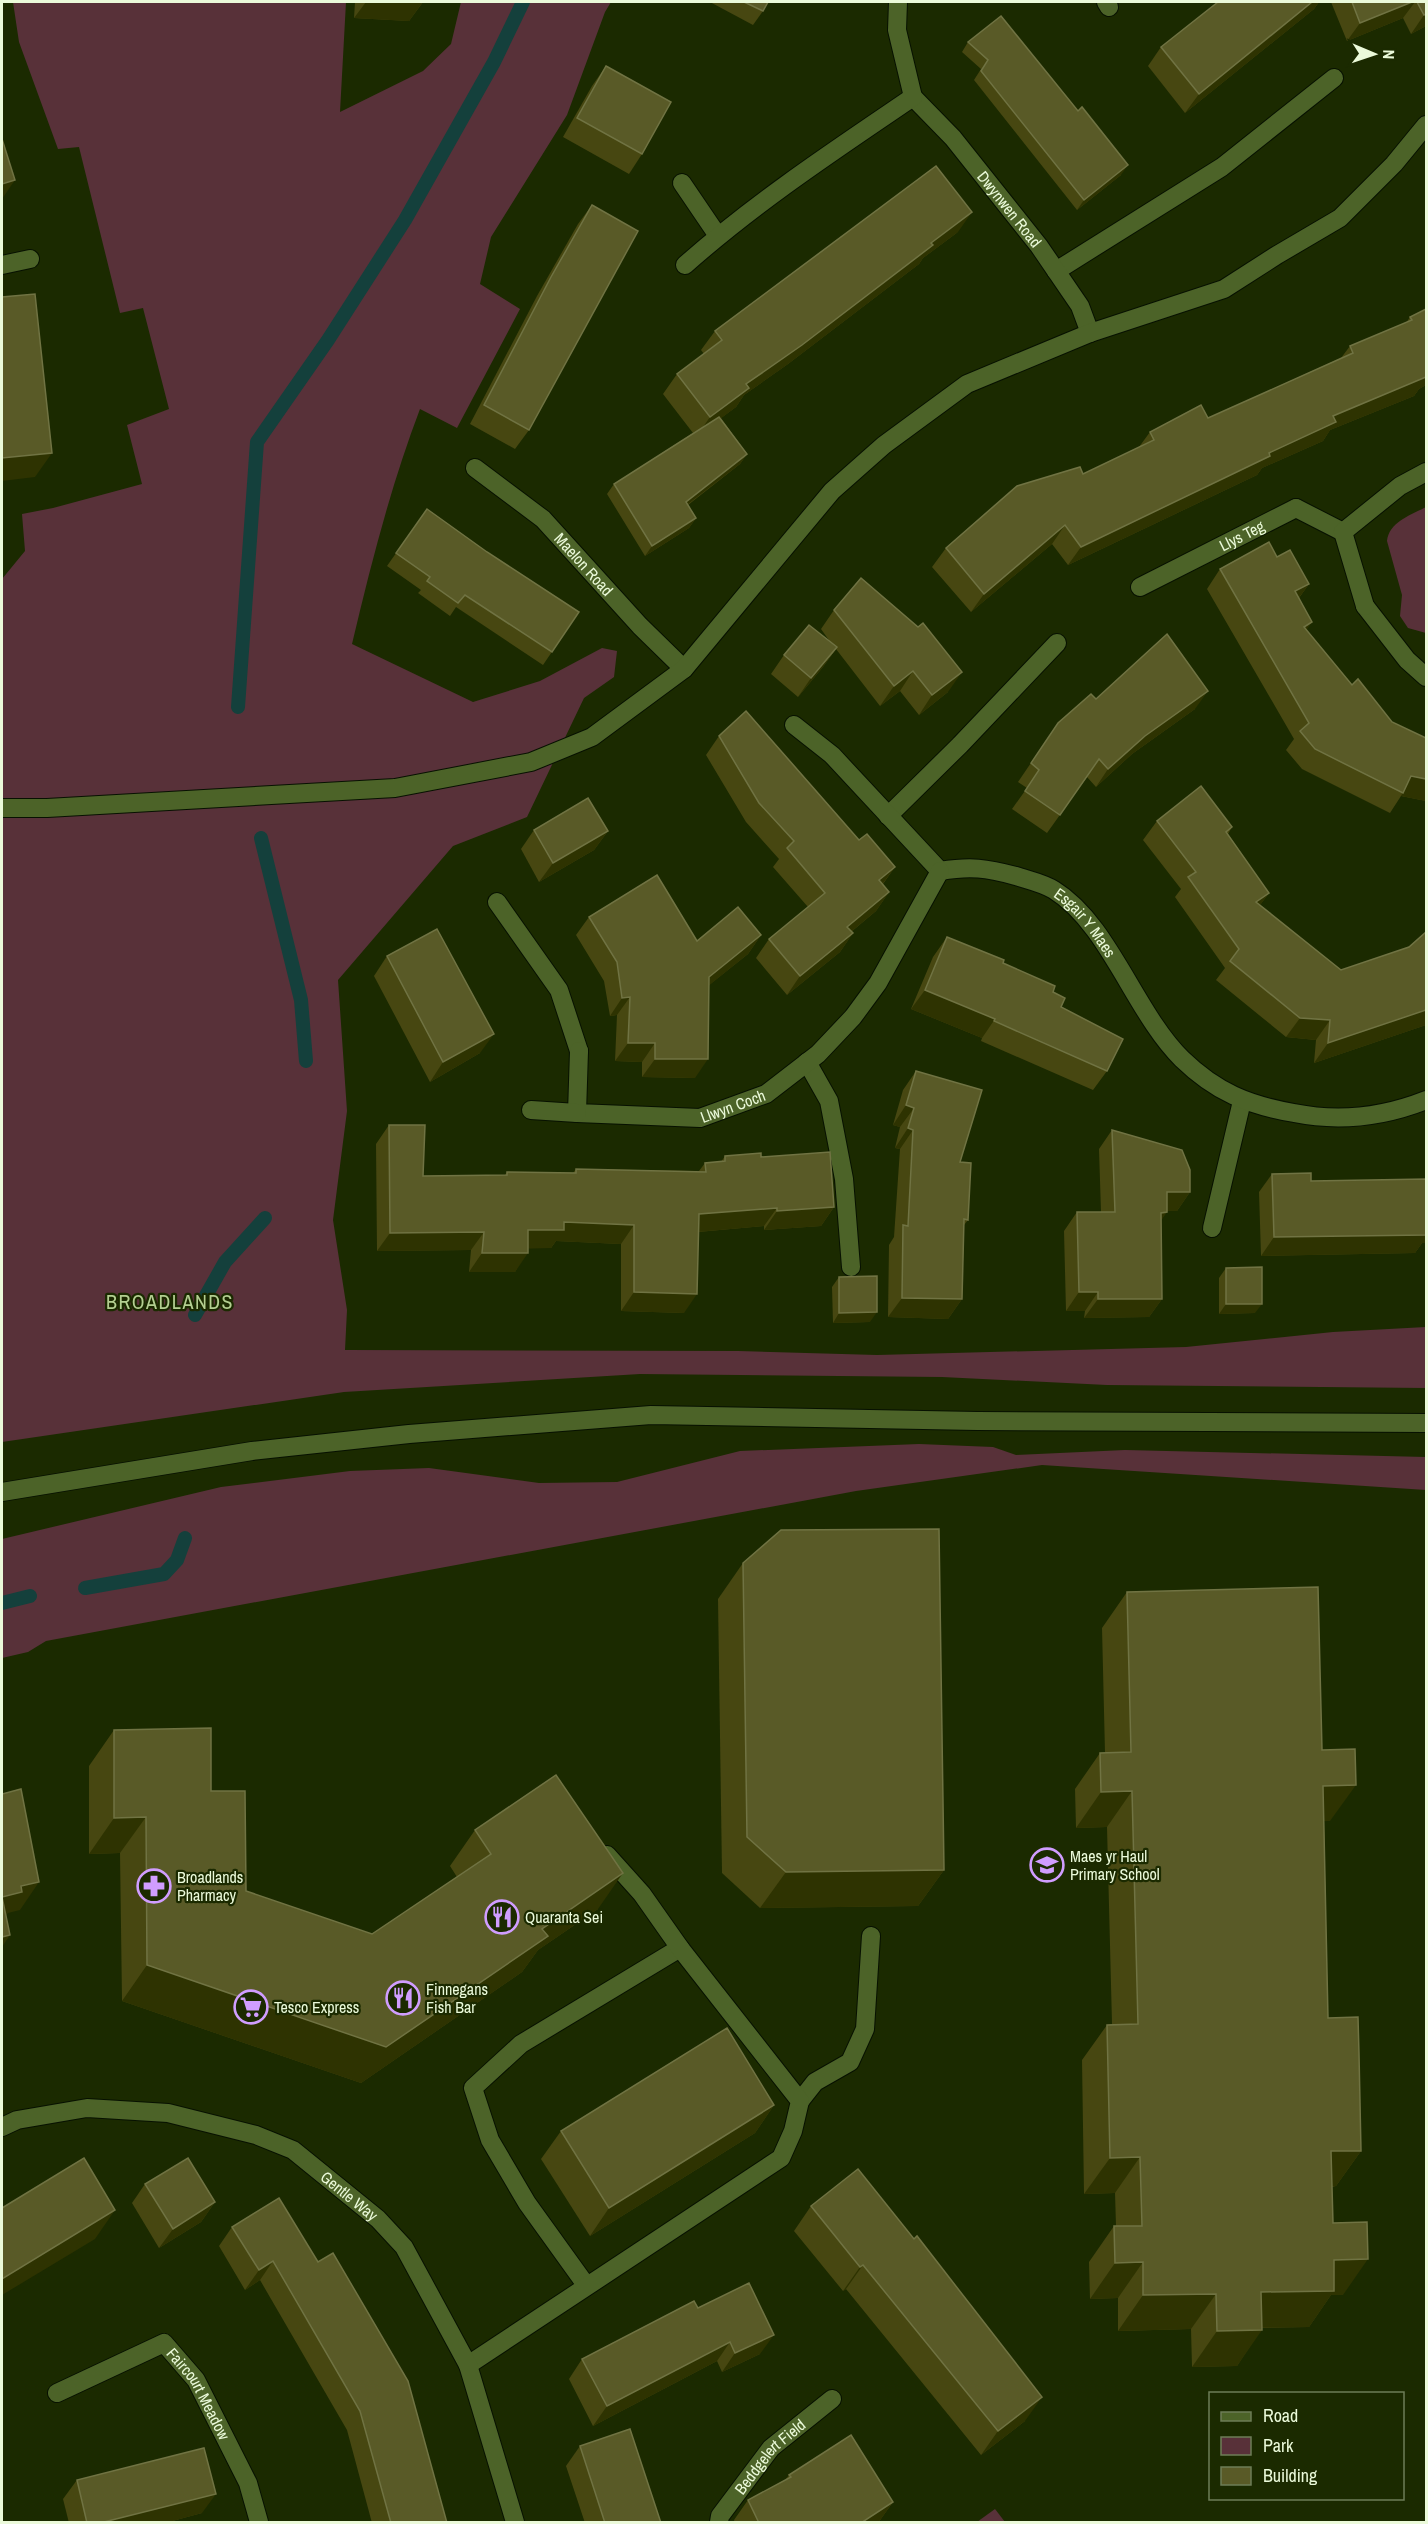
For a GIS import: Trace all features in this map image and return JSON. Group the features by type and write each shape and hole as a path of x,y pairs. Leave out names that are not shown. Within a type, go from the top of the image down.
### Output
{"street":[{"path":"685,265 718,236 825,157 913,98 897,30 898,2"},
{"path":"1056,272 1222,167 1334,78"},
{"name":"Dwynwen Road","path":"913,98 953,138 1039,246 1080,306 1090,333"},
{"path":"2,808 47,808 395,788 531,762 592,737 684,669 832,491 884,445 967,384 1090,333 1224,289 1341,218 1394,164 1426,125"},
{"path":"682,183 718,236"},
{"path":"2,266 30,259"},
{"name":"Maelon Road","path":"474,468 543,519 640,626 684,669"},
{"path":"1426,472 1400,486 1343,532 1365,606 1407,660 1426,676"},
{"name":"Llys Teg","path":"1140,587 1296,508 1343,532"},
{"path":"888,816 960,746 1057,643"},
{"path":"794,725 832,754 940,872"},
{"name":"Esgair Y Maes","path":"940,872 966,866 999,872 1054,890 1088,919 1144,1009 1181,1058 1211,1082 1242,1101 1323,1119 1362,1117 1402,1109 1426,1100"},
{"name":"Llwyn Coch","path":"531,1110 700,1118 766,1094 807,1062 853,1017 878,983 940,872"},
{"path":"497,902 559,990 579,1051 577,1113"},
{"path":"807,1062 829,1101 844,1179 851,1267"},
{"path":"1212,1228 1242,1101"},
{"path":"2,1492 264,1450 409,1434 651,1415 977,1421 1426,1423"},
{"path":"607,1854 642,1894 680,1948 800,2102"},
{"path":"468,2365 781,2158 793,2131 800,2102 815,2082 850,2062 865,2029 871,1936"},
{"path":"586,2285 527,2203 490,2140 472,2088 521,2044 680,1948"},
{"name":"Gentle Way","path":"2,2127 17,2120 87,2108 168,2113 256,2135 293,2150 378,2219 404,2247 468,2365 515,2523"},
{"name":"Faircourt Meadow","path":"57,2393 164,2343 196,2380 248,2483 260,2523"},
{"name":"Beddgelert Field","path":"719,2523 720,2516 771,2448 832,2399"}],"green space":[{"path":"13,2 346,2 340,112 423,71 451,44 461,2 611,2 605,12 567,115 491,237 480,284 520,309 457,428 420,409 382,525 352,644 473,702 540,681 602,648 617,651 614,677 584,698 527,817 453,846 338,980 347,1111 333,1220 347,1310 345,1350 738,1351 877,1355 1186,1347 1333,1332 1426,1327 1426,1388 1107,1385 942,1377 640,1374 344,1392 2,1442 2,579 25,551 22,514 142,484 127,425 169,409 143,308 120,313 79,147 58,149 19,42"},
{"path":"1426,507 1426,633 1408,628 1400,616 1402,595 1387,541 1396,524"},
{"path":"919,1444 993,1447 1016,1455 1125,1450 1426,1457 1426,1490 1042,1465 856,1491 46,1641 28,1652 2,1658 2,1539 221,1487 350,1471 429,1468 539,1483 617,1482 740,1451"},
{"path":"995,2509 1005,2522 977,2522"}],"building":[{"path":"744,2 768,2 763,11"},
{"path":"1218,2 1312,2 1199,94 1161,47"},
{"path":"1352,2 1412,2 1360,23"},
{"path":"1417,2 1426,2 1426,14 1424,15"},
{"path":"1001,16 1078,111 1082,107 1128,165 1084,200 981,71 988,60 968,42"},
{"path":"606,66 671,102 642,154 577,118"},
{"path":"2,139 15,180 2,184"},
{"path":"936,166 972,212 931,243 933,245 802,345 746,384 749,388 710,417 677,374 722,340 715,331"},
{"path":"592,205 638,231 529,430 484,405 551,277"},
{"path":"35,294 52,453 2,458 2,297"},
{"path":"1426,309 1426,377 1333,416 1336,422 1269,453 1270,456 1081,547 1065,525 984,594 946,548 1017,486 1080,467 1083,474 1154,440 1150,432 1201,405 1208,418 1353,353 1350,346 1412,320 1410,317"},
{"path":"719,417 747,454 686,502 696,518 652,546 614,484"},
{"path":"427,509 487,552 579,612 552,652 465,595 458,603 427,581 430,577 396,553"},
{"path":"1269,542 1277,557 1290,550 1309,584 1295,591 1312,622 1304,627 1352,685 1358,679 1392,722 1426,738 1426,779 1411,776 1403,793 1315,749 1300,731 1309,723 1220,569"},
{"path":"861,578 918,627 923,623 962,672 932,695 913,671 894,686 834,610"},
{"path":"809,625 837,647 811,678 784,655"},
{"path":"1167,634 1208,691 1145,736 1108,769 1099,759 1060,815 1025,791 1039,770 1031,763 1058,723 1091,694 1096,699"},
{"path":"746,711 859,840 867,834 895,867 879,880 889,892 847,927 853,933 800,976 769,939 825,893 787,848 794,841 759,803 719,736"},
{"path":"1201,786 1232,827 1226,832 1269,893 1256,902 1341,970 1409,947 1426,932 1426,1010 1328,1043 1330,1020 1300,1018 1230,961 1239,949 1188,877 1196,872 1157,821"},
{"path":"588,798 608,831 553,863 534,830"},
{"path":"657,875 697,941 738,907 761,935 709,977 708,1059 655,1059 655,1043 628,1043 630,997 622,998 617,962 589,917"},
{"path":"437,929 494,1034 443,1062 387,956"},
{"path":"947,937 1004,960 1003,963 1055,986 1053,992 1065,998 1061,1007 1123,1039 1107,1071 994,1021 995,1019 925,990"},
{"path":"916,1071 982,1090 960,1162 971,1163 968,1220 964,1219 962,1299 902,1298 903,1225 908,1226 913,1130 908,1128 914,1108 906,1105"},
{"path":"389,1125 425,1125 423,1176 507,1175 507,1172 576,1173 576,1169 706,1172 705,1163 725,1161 725,1156 761,1153 761,1157 830,1152 834,1207 777,1211 777,1208 699,1214 697,1294 634,1292 634,1225 564,1222 564,1230 528,1230 528,1253 482,1253 484,1232 390,1233"},
{"path":"1112,1130 1182,1150 1190,1170 1190,1192 1167,1192 1167,1212 1161,1213 1162,1299 1098,1299 1098,1292 1079,1292 1077,1212 1115,1212"},
{"path":"1311,1173 1311,1181 1426,1179 1426,1235 1274,1237 1272,1174"},
{"path":"1262,1267 1262,1304 1226,1304 1226,1268"},
{"path":"877,1276 877,1312 839,1313 839,1277"},
{"path":"939,1529 944,1870 786,1872 747,1837 743,1563 781,1530"},
{"path":"1318,1587 1322,1750 1355,1749 1356,1785 1323,1786 1328,2018 1358,2017 1359,2054 1361,2151 1331,2151 1333,2223 1367,2222 1368,2259 1334,2260 1334,2291 1261,2292 1262,2330 1217,2331 1216,2294 1143,2295 1143,2262 1115,2263 1114,2226 1142,2226 1140,2157 1110,2158 1107,2025 1138,2024 1132,1791 1101,1792 1100,1753 1131,1752 1127,1592"},
{"path":"211,1728 211,1791 245,1791 246,1891 372,1934 491,1854 475,1830 556,1775 623,1873 542,1929 548,1936 386,2047 147,1965 146,1817 114,1818 114,1730"},
{"path":"21,1789 39,1882 21,1886 22,1892 2,1897 2,1794"},
{"path":"2,1897 10,1935 2,1937"},
{"path":"727,2028 774,2105 609,2208 561,2131"},
{"path":"84,2158 115,2210 2,2279 2,2208"},
{"path":"188,2158 215,2202 173,2229 145,2184"},
{"path":"858,2169 914,2239 917,2236 1042,2397 998,2431 863,2265 860,2267 811,2206"},
{"path":"279,2198 318,2262 333,2253 408,2381 447,2523 391,2523 360,2411 273,2261 259,2270 232,2227"},
{"path":"749,2283 774,2335 735,2353 730,2342 607,2406 582,2359 694,2301 698,2308"},
{"path":"630,2429 661,2523 605,2523 580,2446"},
{"path":"851,2435 893,2502 861,2523 759,2523 748,2500 791,2477 789,2475"},
{"path":"204,2448 216,2494 100,2523 87,2523 77,2480"}],"waterway":[{"path":"238,707 257,442 328,340 405,220 494,62 523,2"},
{"path":"261,838 301,1000 306,1061"},
{"path":"195,1315 225,1262 265,1218"},
{"path":"85,1588 164,1574 177,1560 185,1538"},
{"path":"2,1603 30,1596"}],"place":[{"name":"Maes yr Haul Primary School","path":"1047,1865"},
{"name":"Broadlands Pharmacy","path":"154,1886"},
{"name":"Quaranta Sei","path":"502,1917"},
{"name":"Finnegans Fish Bar","path":"403,1998"},
{"name":"Tesco Express","path":"251,2007"}],"district":[{"name":"BROADLANDS","path":"170,1302"}]}
